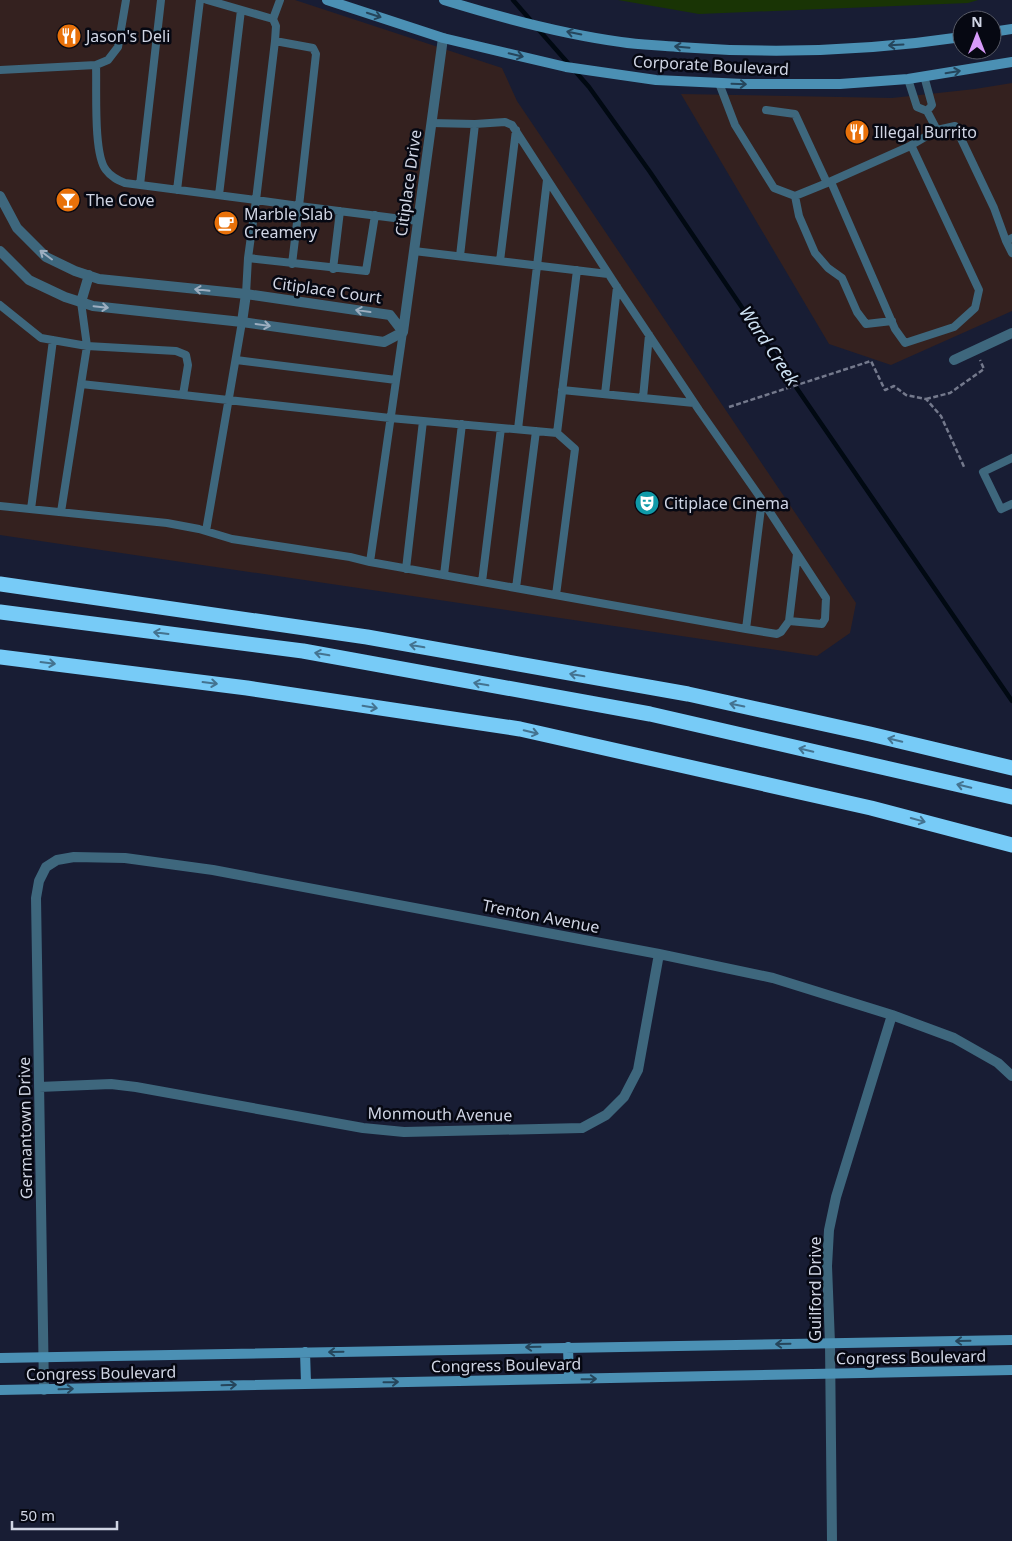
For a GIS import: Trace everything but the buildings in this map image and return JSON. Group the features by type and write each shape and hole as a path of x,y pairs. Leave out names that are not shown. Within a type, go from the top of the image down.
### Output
{"highway":[{"path":"0,584 367,637 668,691 870,734 1012,768"},
{"path":"0,612 303,651 650,714 1012,797"},
{"path":"0,657 247,688 520,729 871,808 1012,845"}],"street":[{"name":"Corporate Boulevard","path":"328,0 443,38 566,67 656,80 719,83 840,84 908,79 1012,62"},
{"name":"Corporate Boulevard","path":"444,0 544,28 622,42 723,50 812,50 914,44 952,38"},
{"name":"Citiplace Drive","path":"403,332 443,38"},
{"name":"Citiplace Court","path":"0,196 3,213 17,228 46,257 75,271 99,279 246,294 390,315 403,332"},
{"path":"0,251 29,280 65,298 94,306 242,322 384,342 403,332"},
{"path":"81,302 89,275"},
{"path":"242,322 246,294"},
{"path":"954,360 1012,333"},
{"name":"Trenton Avenue","path":"46,867 57,860 74,857 125,858 193,868 659,954 773,978 892,1015 954,1038 998,1063 1012,1076"},
{"name":"Germantown Drive","path":"44,1390 36,898 46,867"},
{"name":"Monmouth Avenue","path":"39,1087 111,1084 136,1087 363,1128 404,1132 582,1128 606,1115 624,1097 638,1070 659,954"},
{"name":"Guilford Drive","path":"832,1541 831,1373 827,1266 829,1230 836,1197 892,1015"},
{"name":"Congress Boulevard","path":"0,1358 1012,1340"},
{"path":"568,1347 569,1379"},
{"path":"305,1352 306,1383"},
{"name":"Congress Boulevard","path":"0,1390 1012,1370"}],"lane":[{"path":"0,70 96,65 108,60 118,47 126,0"},
{"path":"140,184 161,0"},
{"path":"177,190 200,0"},
{"path":"207,0 273,19"},
{"path":"246,294 248,258 275,41 276,26 273,19 280,0"},
{"path":"219,196 241,10"},
{"path":"275,41 313,48 316,54 292,264"},
{"path":"96,65 100,160 113,177 125,183 418,221"},
{"path":"924,76 932,105 927,111"},
{"path":"908,79 917,107 927,111 937,130"},
{"path":"719,83 735,125 774,188 795,196 911,145 937,130 955,126 1009,240 1012,253"},
{"path":"766,110 795,114 829,182 892,321 905,344 954,327 975,308 978,290 911,145"},
{"path":"431,123 475,124 505,122 512,125 516,130 616,287 762,500 826,598 825,620 822,624 789,621"},
{"path":"460,256 475,124"},
{"path":"500,261 516,130"},
{"path":"518,429 547,180"},
{"path":"795,196 799,216 815,253 828,268 842,278 857,312 866,324 892,321"},
{"path":"333,269 340,211"},
{"path":"248,258 333,269 366,271 374,215"},
{"path":"414,251 608,274"},
{"path":"557,433 577,270"},
{"path":"605,394 616,287"},
{"path":"61,512 87,346 81,302"},
{"path":"0,305 42,338 87,346 176,351 186,355 188,365 183,395"},
{"path":"206,531 242,322"},
{"path":"370,562 403,332"},
{"path":"643,398 648,335"},
{"path":"31,509 53,340"},
{"path":"236,360 396,380"},
{"path":"81,384 390,418 557,433 575,449 556,595"},
{"path":"562,390 694,403"},
{"path":"406,569 423,421"},
{"path":"444,575 462,424"},
{"path":"482,582 501,428"},
{"path":"516,588 536,431"},
{"path":"1012,458 983,472 1001,509 1012,504"},
{"path":"746,629 762,500"},
{"path":"0,506 167,523 206,531 232,539 350,557 406,569 777,634 781,632 789,621 797,554"}],"path":[{"path":"729,407 872,361 885,390 894,386 906,395 926,399 950,393 984,369 975,350"},
{"path":"926,399 941,416 966,469"}],"shaded area":[{"path":"0,0 295,0 502,68 517,101 856,603 850,633 817,656 0,535"},
{"path":"1012,83 1012,311 891,365 829,344 681,94 892,98"}],"green space":[{"path":"618,0 978,0 968,3 699,14"}],"waterway":[{"name":"Ward Creek","path":"513,0 533,23"},
{"name":"Ward Creek","path":"538,29 589,87 650,172 1012,701"}],"place":[{"name":"Jason's Deli","path":"69,36"},
{"name":"Illegal Burrito","path":"857,132"},
{"name":"The Cove","path":"68,200"},
{"name":"Marble Slab Creamery","path":"226,223"},
{"name":"Citiplace Cinema","path":"647,503"}]}
